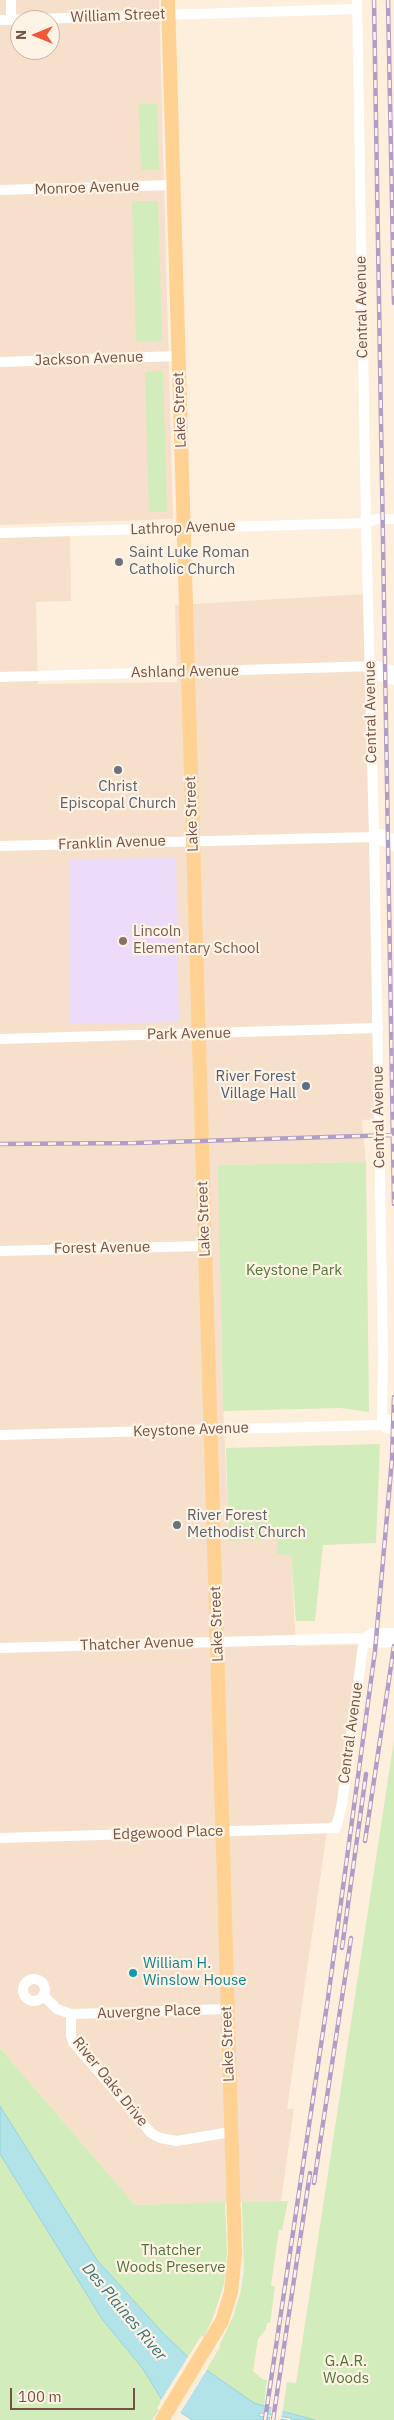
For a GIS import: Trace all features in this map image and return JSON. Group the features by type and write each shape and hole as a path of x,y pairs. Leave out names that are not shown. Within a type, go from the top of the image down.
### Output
{"main road":[{"name":"Lake Street","path":"164,2417 211,2342 226,2310 234,2270 218,1642 204,1246 168,0"}],"street":[{"name":"William Street","path":"60,17 168,14 265,5 357,4"},
{"name":"Central Avenue","path":"357,4 366,522 378,1028 383,1353 382,1425"},
{"name":"Monroe Avenue","path":"0,190 173,185"},
{"name":"Jackson Avenue","path":"0,362 179,356"},
{"name":"Lathrop Avenue","path":"0,533 366,522 376,519 394,518"},
{"name":"Lathrop Avenue","path":"366,522 377,526 394,526"},
{"name":"Ashland Avenue","path":"0,677 370,668 377,666 394,671"},
{"name":"Ashland Avenue","path":"370,668 377,675 394,680"},
{"name":"Franklin Avenue","path":"0,846 374,837 381,834 394,839"},
{"name":"Franklin Avenue","path":"374,837 394,846"},
{"name":"Park Avenue","path":"0,1038 378,1028"},
{"name":"Forest Avenue","path":"0,1251 204,1246"},
{"name":"Keystone Avenue","path":"382,1425 388,1420 394,1420"},
{"name":"Keystone Avenue","path":"0,1435 382,1425 388,1429 394,1429"},
{"name":"Thatcher Avenue","path":"0,1648 364,1638 372,1633 394,1633"},
{"name":"Central Avenue","path":"336,1828 342,1804 364,1638"},
{"name":"Thatcher Avenue","path":"364,1638 370,1642 394,1642"},
{"name":"Edgewood Place","path":"0,1838 336,1828"},
{"path":"43,1995 57,2009 71,2014"},
{"name":"Auvergne Place","path":"71,2014 227,2009"},
{"name":"River Oaks Drive","path":"71,2014 71,2036 73,2042 152,2133 160,2138 178,2141 230,2132"}],"shaded area":[{"path":"0,0 159,0 173,519 0,525"},
{"path":"70,535 71,601 36,602 38,684 177,682 175,605 364,594 376,1119 362,1120 366,1162 219,1165 222,1376 229,1541 277,1540 291,1555 296,1646 359,1645 334,1819 328,1824 287,2109 294,2109 281,2201 135,2205 0,2048 0,538"},
{"name":"Lincoln Elementary School","path":"176,858 179,1022 70,1024 69,859"}],"green space":[{"path":"139,104 157,104 159,170 141,170"},
{"path":"132,201 158,201 162,341 136,342"},
{"path":"163,371 167,512 149,512 145,372"},
{"name":"Keystone Park","path":"366,1162 369,1412 340,1408 223,1411 218,1165"},
{"path":"380,1444 376,1543 323,1545 315,1621 296,1621 291,1555 277,1554 277,1540 229,1541 226,1448"},
{"name":"G.A.R. Woods","path":"394,1740 394,2420 315,2420 283,2410 287,2382 296,2383"},
{"name":"Thatcher Woods Preserve","path":"0,2048 135,2205 225,2202 227,2253 224,2284 214,2315 204,2337 201,2336 188,2357 161,2332 97,2260 0,2106"},
{"path":"0,2154 102,2319 143,2369 157,2391 162,2400 157,2408 159,2410 152,2420 0,2420"},
{"path":"288,2201 282,2230 279,2230 271,2285 275,2287 270,2323 267,2323 266,2329 258,2339 253,2371 262,2379 267,2380 264,2406 254,2403 206,2370 220,2347 233,2317 240,2294 244,2270 242,2202"}],"water":[{"name":"Des Plaines River","path":"0,2106 97,2260 162,2332 188,2357 254,2403 315,2420 291,2420 291,2418 259,2413 259,2416 287,2420 192,2420 162,2400 143,2369 102,2319 0,2154"}],"pier":[{"path":"189,2355 208,2368 179,2415 160,2402"},
{"path":"272,2405 283,2408 281,2420 270,2420"}],"railway":[{"path":"374,0 394,1204"},
{"path":"388,0 394,303"},
{"path":"0,1144 135,1143 394,1135"},
{"path":"265,2420 328,1998 375,1651 392,1459 394,1397"},
{"path":"365,1841 394,1646"},
{"path":"342,1948 366,1774"},
{"path":"314,2183 351,1938"},
{"path":"273,2420 310,2173"}],"place":[{"name":"Saint Luke Roman Catholic Church","path":"119,562"},
{"name":"Christ Episcopal Church","path":"118,770"},
{"name":"Lincoln Elementary School","path":"123,941"},
{"name":"River Forest Village Hall","path":"306,1086"},
{"name":"River Forest Methodist Church","path":"177,1525"},
{"name":"William H. Winslow House","path":"133,1973"}]}
